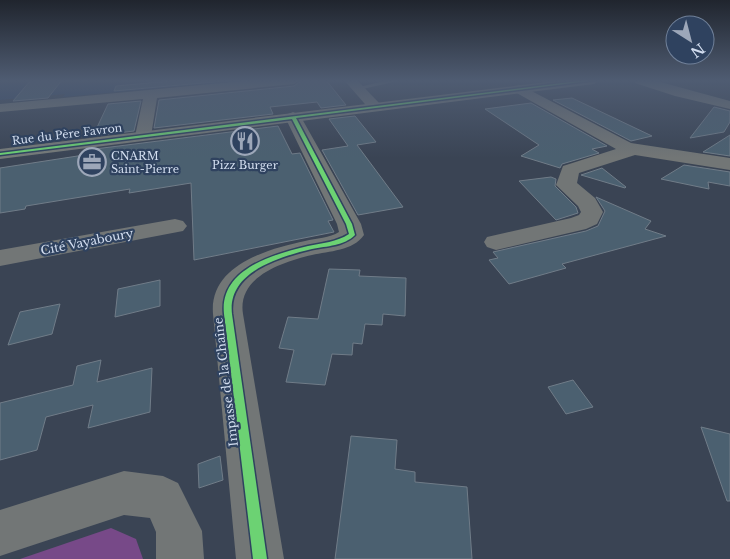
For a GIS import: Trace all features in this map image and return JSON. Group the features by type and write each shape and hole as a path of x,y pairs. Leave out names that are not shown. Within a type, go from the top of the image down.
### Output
{"street":[{"path":"0,108 21,106"},
{"path":"142,136 149,106"},
{"name":"Rue du Père Favron","path":"0,154 373,106"},
{"path":"551,106 608,138 634,149 730,164"},
{"name":"Impasse de la Chaîne","path":"260,559 229,323 228,300 237,282 252,268 277,255 343,240 352,235 349,224 287,117"},
{"path":"496,242 578,224 589,219 592,212 587,203 566,185 570,170 634,149"},
{"name":"Cité Vayaboury","path":"0,258 175,226"},
{"path":"0,533 124,492 163,498 179,530 180,559"}],"shaded area":[{"path":"111,528 136,539 143,559 20,559"}],"building":[{"path":"107,106 140,106 134,131 93,136"},
{"path":"158,106 279,106 270,107 273,114 154,128"},
{"path":"320,106 337,106 321,108"},
{"path":"507,106 536,106 607,146 592,149 599,153 562,164 560,168 521,156 539,145 485,109"},
{"path":"565,106 589,106 652,136 631,141"},
{"path":"714,107 730,111 730,122 724,132 690,138"},
{"path":"355,116 376,142 357,145 403,207 358,215 322,150 348,146 329,119"},
{"path":"278,126 292,154 300,153 333,220 328,221 334,232 194,260 191,183 129,193 130,189 26,206 25,209 0,213 0,168 84,155 87,150"},
{"path":"730,135 730,156 703,152"},
{"path":"684,165 730,172 730,186 708,182 709,189 661,179"},
{"path":"602,168 626,187 581,175"},
{"path":"551,177 556,179 555,186 576,207 578,213 556,220 519,181"},
{"path":"596,197 651,221 645,229 666,236 562,264 566,268 509,284 489,260 498,258 493,252 586,231 598,226 605,211"},
{"path":"329,269 360,270 359,276 406,278 405,316 383,314 382,325 365,324 362,344 353,343 352,355 332,354 325,385 286,382 294,350 279,348 288,317 318,319"},
{"path":"160,280 160,306 115,317 118,289"},
{"path":"60,304 52,334 8,345 20,312"},
{"path":"101,360 97,382 152,368 150,412 88,428 93,405 46,417 37,450 0,460 0,403 73,385 77,366"},
{"path":"573,380 593,407 566,414 548,387"},
{"path":"701,427 730,434 730,501 727,501"},
{"path":"351,436 397,440 395,469 415,472 415,482 467,487 472,559 335,559"},
{"path":"220,456 223,480 199,488 198,464"}],"cycle path":[{"path":"0,154 385,106"},
{"path":"260,559 227,306 228,300 235,285 245,273 259,264 311,247 343,241 352,235 349,224 293,117"}],"place":[{"name":"Pizz Burger","path":"245,141"},
{"name":"CNARM Saint-Pierre","path":"92,162"}]}
